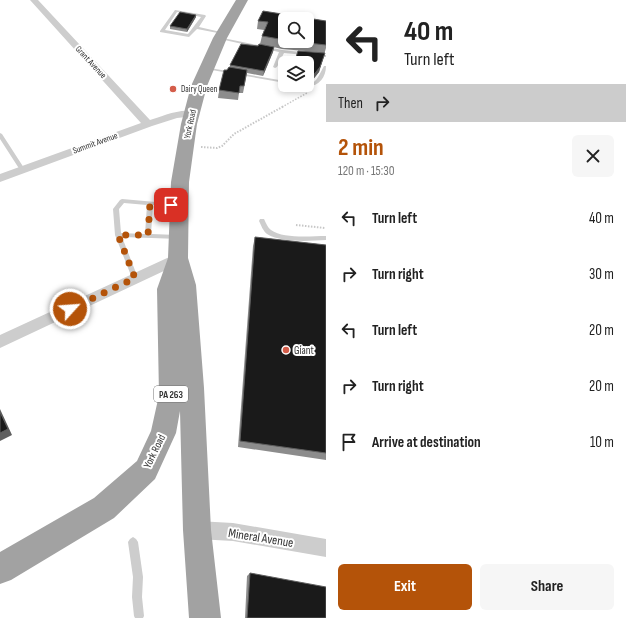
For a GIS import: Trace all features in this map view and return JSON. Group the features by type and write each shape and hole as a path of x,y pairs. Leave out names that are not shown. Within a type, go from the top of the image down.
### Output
{"highway":[{"name":"York Road","path":"205,618 197,530 192,388 185,285 178,248 181,172 191,114 206,68 221,36 242,0"},
{"name":"York Road","path":"0,569 104,508 146,470 163,433 171,396 168,289 178,248"}],"street":[{"name":"Grant Avenue","path":"34,0 148,124"},
{"name":"Summit Avenue","path":"0,178 148,124 176,115 191,114"},
{"path":"0,342 135,278 178,248"},
{"name":"Mineral Avenue","path":"197,530 232,532 326,548"}],"lane":[{"path":"176,11 204,16 196,28 189,36 162,31 176,11"},
{"path":"196,28 221,36 282,51 326,56"},
{"path":"276,67 282,51"},
{"path":"314,85 318,82 326,67"},
{"path":"206,68 278,81"},
{"path":"0,135 22,169"},
{"path":"135,278 118,235 116,209 122,201 179,206"},
{"path":"148,235 150,203"},
{"path":"262,221 267,230 272,234 296,238 323,238 326,246"},
{"path":"118,235 148,235 178,248"},
{"path":"134,542 138,577 137,596 139,616"}],"path":[{"path":"201,147 217,148 222,146 234,134 308,92"},
{"path":"296,224 324,228"}],"building":[{"path":"263,11 278,13 278,39 262,36 268,22 258,21"},
{"path":"180,12 196,15 187,29 170,26"},
{"path":"314,19 326,21 326,45 314,44"},
{"path":"241,44 258,46 259,44 274,47 264,71 230,65"},
{"path":"298,51 325,53 320,67 314,74 314,56 296,56"},
{"path":"229,67 247,70 244,86 240,86 239,93 219,90 224,70 227,70"},
{"name":"Giant","path":"255,237 326,245 326,453 240,441"},
{"path":"0,412 8,429 0,433"},
{"path":"250,573 326,587 326,618 247,618"}],"place":[{"name":"Dairy Queen","path":"173,89"},
{"name":"Giant","path":"286,350"}],"route":[{"path":"70,309 135,278 118,235 148,235 150,203 171,205"}]}
